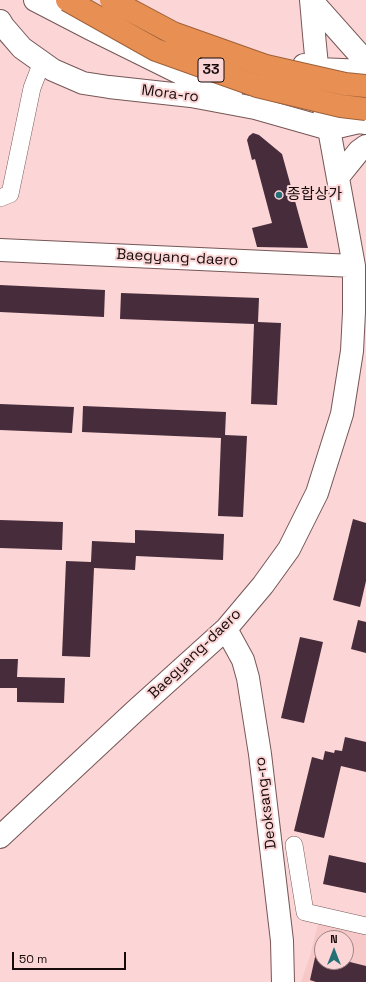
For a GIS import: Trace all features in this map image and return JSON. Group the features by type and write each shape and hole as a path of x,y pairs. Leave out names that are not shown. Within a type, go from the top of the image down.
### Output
{"highway":[{"name":"Mora-ro","path":"67,0 156,50 257,86 341,106 364,118"},
{"name":"33","path":"110,0 173,33 266,66 346,84 366,86"}],"main road":[{"name":"Mora-ro","path":"35,0 91,30 190,78 245,96 287,106 326,120"},
{"path":"120,0 155,18 253,53 318,68 366,71"},
{"name":"Baegyang-daero","path":"0,837 135,711 226,629 263,585 289,549 317,493 342,414 352,351 354,266 326,120 318,68 311,0"},
{"path":"311,0 366,60"},
{"name":"Mora-ro","path":"0,21 2,26 22,48 53,70 84,83 191,96 326,120 364,118"},
{"path":"338,177 366,146"},
{"name":"Baegyang-daero","path":"0,250 354,266"},
{"name":"Deoksang-ro","path":"226,629 243,660 248,678 261,762 282,941 283,982"}],"street":[{"path":"0,198 10,194 32,88 42,62"},
{"name":"Deoksang-ro","path":"294,845 305,912 366,926"}],"shaded area":[{"path":"319,920 353,930 316,930"},
{"path":"354,930 366,934 366,982 301,982 314,940 314,970 354,970"}],"building":[{"path":"253,133 259,135 282,154 308,248 257,247 252,228 272,223 255,159 252,160 247,140"},
{"path":"0,285 105,290 104,317 0,312"},
{"path":"121,293 259,298 258,322 281,323 277,405 251,404 254,324 120,319"},
{"path":"0,404 74,407 72,433 0,430"},
{"path":"83,406 226,412 225,435 247,436 243,517 218,516 221,438 82,432"},
{"path":"353,519 366,523 366,581 360,607 333,600"},
{"path":"0,520 63,522 62,550 0,548"},
{"path":"135,530 224,534 223,560 136,556 135,570 94,568 90,657 62,656 66,561 91,562 92,541 135,543"},
{"path":"358,620 366,622 366,653 351,649"},
{"path":"300,637 323,642 304,723 281,718"},
{"path":"0,659 18,659 17,677 65,678 64,703 17,702 17,688 0,688"},
{"path":"345,737 366,742 366,772 341,766 324,838 294,831 312,757 323,760 325,751 334,753 335,750 342,751"},
{"path":"329,855 366,863 366,893 323,884"},
{"path":"314,962 314,970 354,970 354,963 366,966 366,982 316,982 310,980"}],"place":[{"name":"종합상가","path":"279,195"}]}
